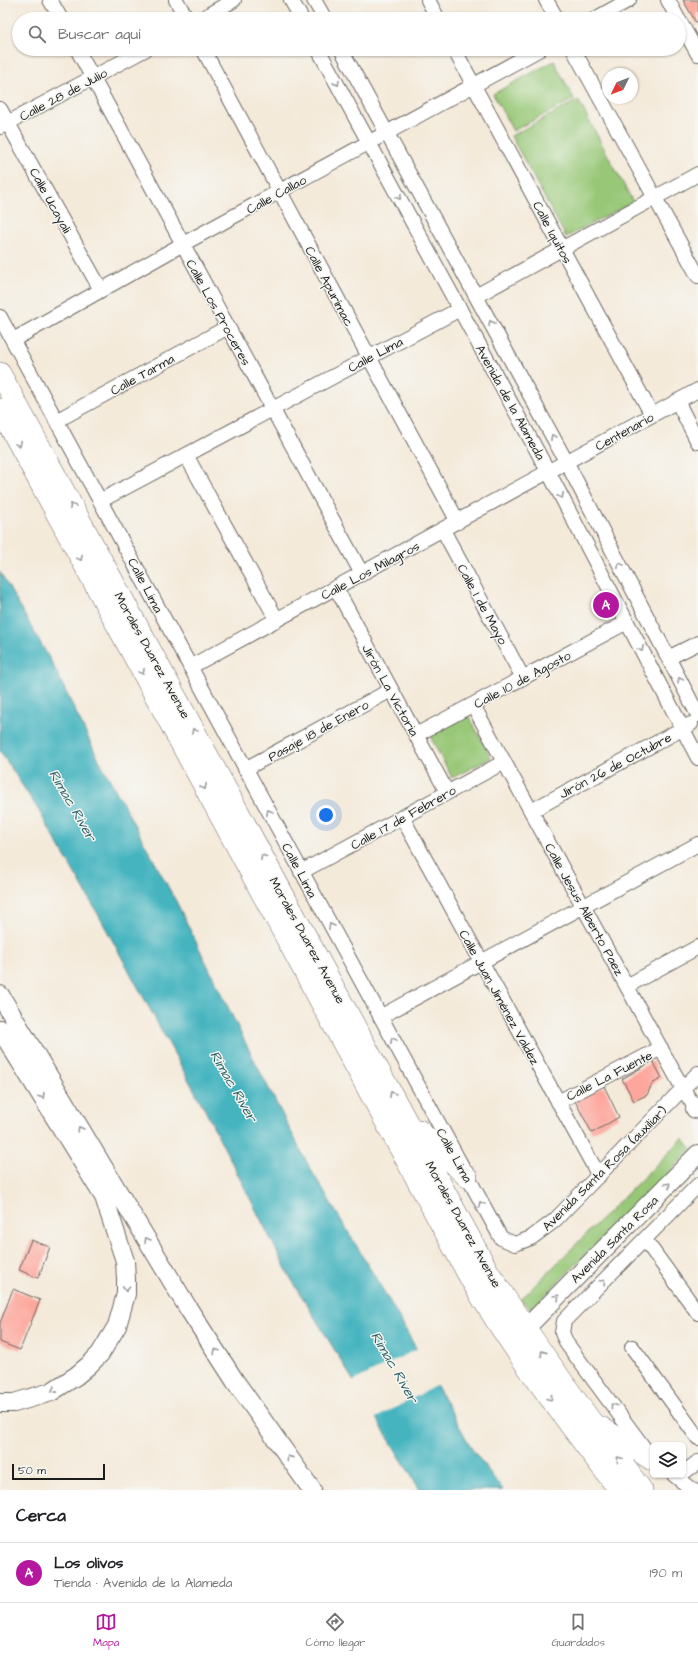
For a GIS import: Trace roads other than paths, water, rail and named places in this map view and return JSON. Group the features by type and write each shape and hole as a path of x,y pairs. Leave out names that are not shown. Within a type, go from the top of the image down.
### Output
{"highway":[{"name":"Morales Duarez Avenue","path":"0,373 487,1269 525,1328 589,1419 642,1490"},
{"name":"Morales Duarez Avenue","path":"0,409 491,1314 527,1368 619,1490"},
{"path":"403,1114 467,1177"},
{"path":"589,1419 650,1458"}],"main road":[{"path":"0,995 188,1308 235,1381 312,1490"},
{"path":"0,1029 104,1197 125,1261 126,1279 126,1294 117,1326 100,1354 76,1376 51,1392 14,1403 0,1403"},
{"name":"Avenida Santa Rosa","path":"529,1325 698,1154"}],"street":[{"path":"50,0 57,12"},
{"path":"176,0 183,12"},
{"path":"213,12 234,0"},
{"path":"291,0 298,12"},
{"path":"314,0 321,12"},
{"path":"428,0 434,12"},
{"path":"546,0 553,12"},
{"path":"608,12 630,0"},
{"path":"668,0 675,12"},
{"path":"686,33 698,54"},
{"name":"Calle Los Proceres","path":"81,56 362,574"},
{"name":"Calle 28 de Julio","path":"4,125 133,56"},
{"name":"Calle Apurímac","path":"207,56 458,522"},
{"name":"Avenida de la Alameda","path":"322,56 549,473 698,758"},
{"name":"Avenida de la Alameda","path":"345,56 567,463 698,715"},
{"name":"Calle Iquitos","path":"458,56 652,416"},
{"name":"Calle Callao","path":"13,340 183,244 527,56"},
{"path":"577,56 698,276"},
{"name":"Calle Ucayali","path":"0,109 4,125 101,290"},
{"path":"476,296 698,174"},
{"name":"Calle Lima","path":"100,501 460,309"},
{"name":"Calle Lima","path":"0,317 501,1238"},
{"name":"Calle Tarma","path":"56,421 228,327"},
{"name":"Centenario","path":"549,473 698,390"},
{"path":"677,402 698,442"},
{"path":"186,455 277,620"},
{"name":"Calle Los Milagros","path":"190,667 549,473"},
{"name":"Calle 1 de Mayo","path":"443,530 523,678"},
{"name":"Jirón La Victoria","path":"336,588 447,792"},
{"name":"Calle 10 de Agosto","path":"416,735 627,622"},
{"path":"668,658 698,643"},
{"name":"Pasaje 18 de Enero","path":"246,769 391,690"},
{"name":"Calle Jesus Alberto Paez","path":"473,705 683,1089 697,1109"},
{"name":"Jirón 26 de Octubre","path":"531,811 698,720"},
{"name":"Calle 17 de Febrero","path":"301,872 504,762"},
{"name":"Calle Juan Jiménez Valdez","path":"402,817 599,1176"},
{"path":"380,1017 698,844"},
{"path":"627,986 698,947"},
{"name":"Calle La Fuente","path":"558,1102 661,1048"},
{"name":"Avenida Santa Rosa (auxiliar)","path":"501,1238 515,1244 531,1238 554,1221 698,1073"},
{"path":"650,1456 567,1344 562,1333 564,1321 698,1186"},
{"path":"645,1240 698,1313"},
{"path":"632,1347 698,1438"},
{"path":"686,1470 698,1462"},
{"path":"682,1478 693,1490"}],"water":[{"name":"Rimac River","path":"0,572 52,663 96,754 177,903 251,1054 311,1170 392,1305 472,1449 503,1490 420,1490 290,1277 205,1110 99,916 39,811 0,751"}],"place":[{"name":"Los olivos","path":"606,605"}]}
